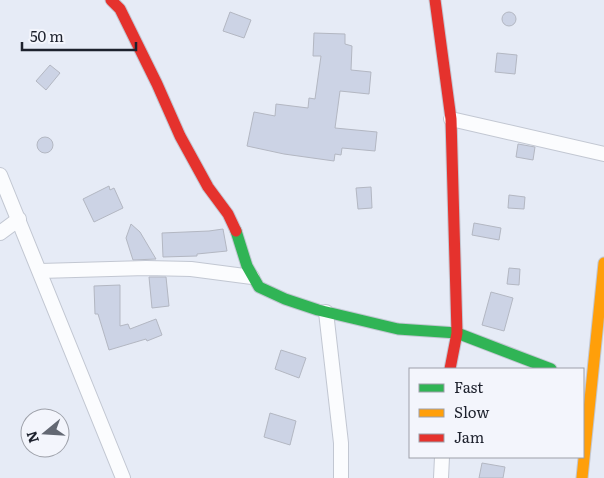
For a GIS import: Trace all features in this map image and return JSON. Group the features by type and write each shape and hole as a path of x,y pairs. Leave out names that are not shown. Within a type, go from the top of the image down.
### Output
{"street":[{"path":"111,0 120,9 158,84 184,144 208,187 228,214 252,277 260,287 285,300 398,329 457,333 549,368"},
{"path":"435,0 451,119 457,333 450,368"},
{"path":"451,119 604,154"},
{"path":"0,175 123,478"},
{"path":"0,233 19,219"},
{"path":"584,432 586,387 604,263"},
{"path":"40,271 146,268 191,269 252,277"},
{"path":"326,312 335,375 341,443 341,478"},
{"path":"441,478 442,458"},
{"path":"582,478 583,458"}],"building":[{"path":"230,12 251,20 244,38 223,31"},
{"path":"506,12 512,12 516,19 512,26 506,26 502,22 502,16"},
{"path":"314,33 345,34 345,44 352,46 351,70 371,72 369,94 340,91 335,128 377,132 375,151 342,148 341,155 335,154 334,161 284,154 247,146 254,112 275,116 276,104 308,108 309,98 315,99 321,56 313,56"},
{"path":"497,53 517,55 515,74 495,72"},
{"path":"50,65 60,73 46,90 36,81"},
{"path":"45,137 53,145 45,153 37,145"},
{"path":"518,144 535,147 533,160 516,157"},
{"path":"109,186 110,190 114,188 123,208 94,222 83,199"},
{"path":"371,187 372,208 358,209 356,188"},
{"path":"509,195 525,197 524,209 508,208"},
{"path":"474,223 501,228 499,240 472,235"},
{"path":"131,224 140,232 156,259 133,260 126,238"},
{"path":"223,229 227,251 197,254 197,256 163,257 162,233"},
{"path":"509,268 520,269 519,285 507,284"},
{"path":"149,277 166,277 169,306 152,308"},
{"path":"120,285 120,326 128,324 130,329 156,319 162,335 147,341 146,339 109,350 98,314 95,314 94,286"},
{"path":"491,292 513,298 504,331 482,325"},
{"path":"281,350 306,358 299,378 275,369"},
{"path":"270,413 296,421 290,445 264,437"},
{"path":"482,463 505,467 503,478 479,478"}],"traffic: fast":[{"path":"236,231 247,266 259,287 285,299 318,310 398,329 457,333 548,368"}],"traffic: slow":[{"path":"582,478 604,263"}],"traffic: jam":[{"path":"111,0 120,9 180,136 208,187 228,214 236,231"},
{"path":"435,0 451,119 457,333 450,368"}]}
